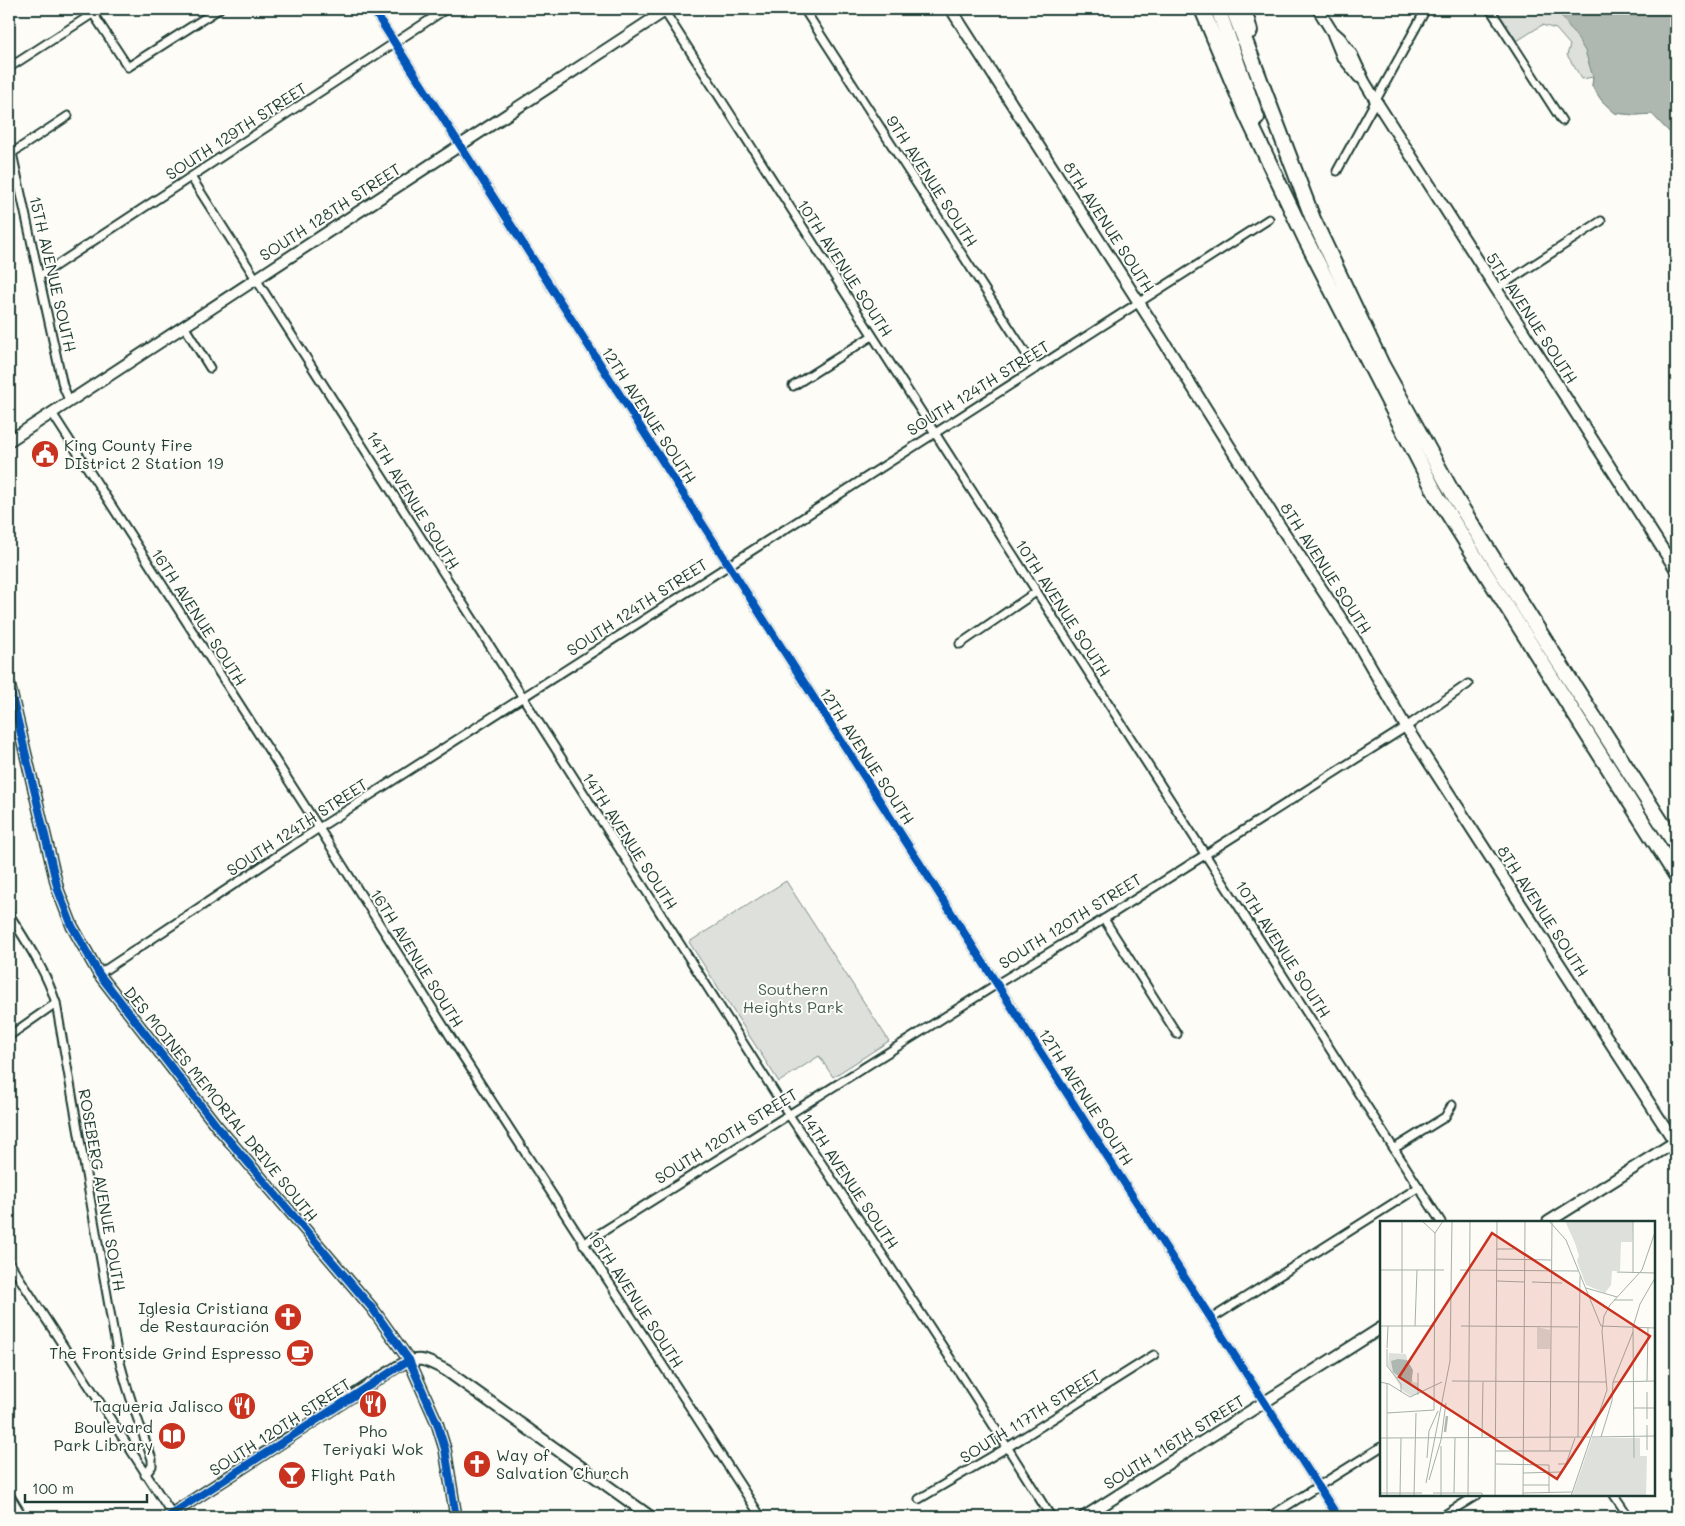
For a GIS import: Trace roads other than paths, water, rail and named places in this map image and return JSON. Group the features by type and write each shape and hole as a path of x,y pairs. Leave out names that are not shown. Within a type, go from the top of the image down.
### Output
{"highway":[{"path":"1202,9 1246,114 1304,238 1437,496 1676,875"},
{"path":"1218,9 1286,196"},
{"path":"1233,9 1313,219 1382,365 1456,499 1676,846"},
{"path":"1244,9 1261,73 1288,151"}],"street":[{"path":"10,67 94,10 128,67 219,9"},
{"name":"12TH AVENUE SOUTH","path":"373,9 1338,1517"},
{"name":"SOUTH 129TH STREET","path":"40,276 446,9"},
{"name":"9TH AVENUE SOUTH","path":"804,9 1036,368"},
{"name":"8TH AVENUE SOUTH","path":"951,9 1272,514 1358,644 1406,726 1676,1142"},
{"name":"5TH AVENUE SOUTH","path":"1318,9 1331,30 1340,38 1352,55 1376,101 1676,570"},
{"path":"1337,171 1426,9"},
{"path":"1490,9 1562,122"},
{"name":"SOUTH 128TH STREET","path":"9,441 665,10"},
{"name":"10TH AVENUE SOUTH","path":"665,10 934,433 1441,1221"},
{"name":"15TH AVENUE SOUTH","path":"68,116 12,153 63,386 69,400"},
{"name":"14TH AVENUE SOUTH","path":"191,177 788,1115 878,1247 1008,1447 1051,1517"},
{"name":"SOUTH 124TH STREET","path":"99,974 319,828 522,697 1269,219"},
{"path":"1496,289 1602,221"},
{"path":"184,326 210,368"},
{"path":"793,386 872,336"},
{"name":"16TH AVENUE SOUTH","path":"52,413 319,828 460,1052 761,1517"},
{"path":"1667,556 1676,550"},
{"path":"960,644 1036,592"},
{"name":"DES MOINES MEMORIAL DRIVE SOUTH","path":"9,684 58,890 72,926 99,974 216,1125 372,1308 409,1360 437,1423 445,1449 456,1517"},
{"name":"SOUTH 120TH STREET","path":"584,1244 997,984 1104,919 1406,726 1468,684"},
{"name":"ROSEBERG AVENUE SOUTH","path":"9,914 43,970 52,989 56,1004 116,1346 129,1395 152,1458 152,1466 145,1475"},
{"path":"1104,919 1177,1034"},
{"path":"9,1036 56,1004"},
{"path":"1395,1148 1445,1117 1452,1104"},
{"path":"1550,1221 1676,1142"},
{"path":"1211,1319 1419,1187"},
{"path":"9,1262 171,1516"},
{"name":"SOUTH 116TH STREET","path":"1084,1517 1380,1329"},
{"name":"SOUTH 117TH STREET","path":"919,1500 1008,1447 1154,1355"},
{"path":"409,1360 418,1359 447,1371 651,1517"},
{"name":"SOUTH 120TH STREET","path":"171,1516 409,1360"},
{"path":"1269,1517 1380,1449"},
{"path":"9,1494 24,1517"},
{"path":"1446,1514 1475,1496"},
{"path":"1615,1496 1629,1517"}],"place":[{"name":"King County Fire DIstrict 2 Station 19","path":"45,454"},
{"name":"Iglesia Cristiana de Restauración","path":"288,1317"},
{"name":"The Frontside Grind Espresso","path":"300,1353"},
{"name":"Pho Teriyaki Wok","path":"373,1404"},
{"name":"Taqueria Jalisco","path":"242,1406"},
{"name":"Boulevard Park Library","path":"172,1436"},
{"name":"Way of Salvation Church","path":"477,1464"},
{"name":"Flight Path","path":"292,1475"}],"park label":[{"name":"Southern Heights Park","path":"793,998"}]}
